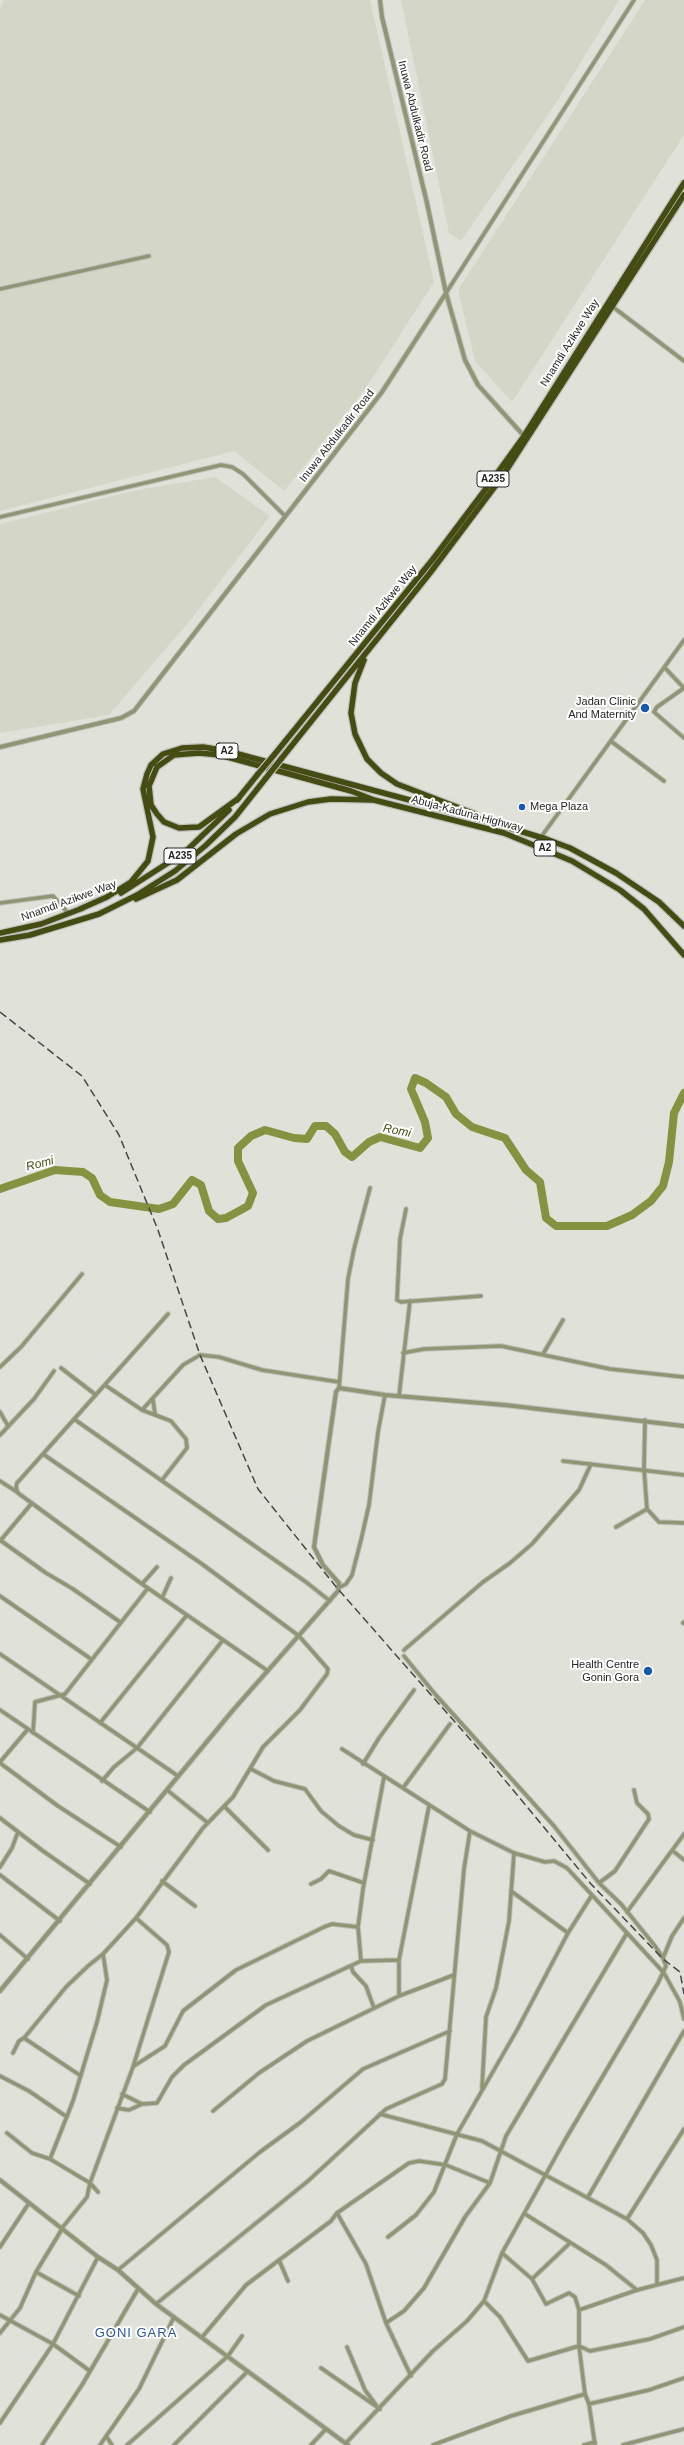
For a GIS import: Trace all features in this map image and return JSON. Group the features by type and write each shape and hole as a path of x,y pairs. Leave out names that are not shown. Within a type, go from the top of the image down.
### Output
{"highway":[{"name":"Nnamdi Azikwe Way","path":"0,933 26,928 69,914 128,889 170,863 202,837 239,798 433,559 526,438 684,183"},
{"name":"Nnamdi Azikwe Way","path":"0,940 30,935 99,914 137,895 190,860 234,817 369,650 482,506 613,307 684,195"},
{"path":"369,650 356,677 352,702 355,734 367,759 381,773 397,784 460,808 484,820"},
{"name":"A2","path":"80,909 107,897 130,882 148,861 153,837 144,798 147,774 163,754 182,748 203,747 227,751 484,820"},
{"path":"239,798 199,827 179,828 170,825 157,814 151,805 149,786 152,775 165,760 174,755 199,753 220,755 351,791 374,800"},
{"name":"A2","path":"99,914 177,880 236,834 270,814 308,802 331,799 374,800"},
{"name":"Abuja-Kaduna Highway","path":"374,800 504,833 572,861 631,898 657,923 684,955"},
{"name":"Abuja-Kaduna Highway","path":"484,820 570,848 616,873 659,902 684,926"}],"street":[{"name":"Inuwa Abdulkadir Road","path":"0,747 121,718 134,711 382,392 446,293 380,0"},
{"path":"526,438 478,385 465,360 446,293 634,0"},
{"path":"0,289 149,256"},
{"path":"613,307 684,361"},
{"path":"0,517 221,465 232,467 243,474 285,516"},
{"path":"541,838 612,742 684,640"},
{"path":"665,668 684,688 657,707 654,712 684,738"},
{"path":"612,742 664,780"},
{"path":"0,903 53,896 69,914"},
{"path":"340,1587 323,1565 314,1547 336,1392 339,1388 348,1279 354,1249 370,1188"},
{"path":"406,1209 400,1239 396,1295 399,1302 481,1296"},
{"path":"0,1367 21,1347 82,1274"},
{"path":"399,1396 410,1302"},
{"path":"18,1493 16,1488 17,1483 168,1314"},
{"path":"543,1354 563,1320"},
{"path":"403,1353 438,1348 501,1346 543,1354 610,1370 684,1377"},
{"path":"142,1410 153,1400 183,1365 200,1355 219,1357 262,1370 339,1382"},
{"path":"61,1368 96,1394"},
{"path":"0,1435 34,1399 54,1371"},
{"path":"105,1385 142,1410 171,1421 186,1439 188,1446 162,1480"},
{"path":"339,1388 385,1395 645,1420 684,1426"},
{"path":"0,1991 60,1921 178,1776 330,1601 340,1587 346,1584 352,1575 370,1505 378,1432 385,1395"},
{"path":"153,1400 155,1414"},
{"path":"0,1412 8,1426"},
{"path":"74,1419 306,1582 330,1601"},
{"path":"645,1420 644,1469 647,1509 659,1522 684,1523"},
{"path":"13,2053 19,2041 24,2038 66,1987 103,1954 136,1918 162,1881 208,1823 233,1797 263,1747 300,1710 327,1674 326,1665 299,1636 202,1564 43,1454"},
{"path":"563,1461 644,1469 684,1475"},
{"path":"404,1650 482,1582 510,1563 532,1544 558,1516 579,1490 591,1464"},
{"path":"0,1481 142,1584 268,1671"},
{"path":"32,1503 0,1540 46,1573 73,1589 120,1622"},
{"path":"616,1527 647,1509"},
{"path":"142,1584 157,1567"},
{"path":"162,1598 171,1578"},
{"path":"33,1733 35,1702 65,1694 148,1588"},
{"path":"0,1596 91,1659"},
{"path":"100,1723 186,1615"},
{"path":"102,1781 114,1767 137,1748 223,1640"},
{"path":"1,1656 61,1695 178,1776"},
{"path":"0,2180 98,2258 118,2270 156,2304 203,2336 247,2372 265,2383 347,2444 433,2351 467,2321 484,2301 502,2253 565,2140 664,1973 666,1966 655,1946 627,1912 599,1883 554,1826 435,1694 404,1656"},
{"path":"363,1764 379,1738 414,1690"},
{"path":"65,1694 68,1700"},
{"path":"0,1710 102,1781 150,1812"},
{"path":"403,1788 450,1724"},
{"path":"28,1729 0,1762 58,1806 121,1847"},
{"path":"342,1749 363,1764 470,1831 514,1853 545,1862 554,1861 562,1865 592,1895 664,1973 677,1996 684,2019"},
{"path":"251,1769 274,1781 305,1789 320,1811 339,1826 354,1835 373,1840"},
{"path":"362,1961 358,1927 364,1883 384,1777"},
{"path":"167,1790 208,1823"},
{"path":"599,1883 615,1871 649,1819 648,1814 637,1803 634,1790"},
{"path":"224,1806 268,1850"},
{"path":"400,1996 398,1960 429,1806"},
{"path":"0,1818 90,1884"},
{"path":"156,2304 308,2181 380,2114 396,2104 442,2084 445,2079 454,1975 470,1831"},
{"path":"0,1867 12,1848 18,1832"},
{"path":"627,1912 684,1834"},
{"path":"673,1851 684,1860"},
{"path":"482,2089 486,2017 498,1980 509,1921 514,1853"},
{"path":"311,1884 321,1880 329,1871 364,1883"},
{"path":"0,1875 60,1921"},
{"path":"162,1881 195,1906"},
{"path":"511,1891 568,1933"},
{"path":"388,2237 426,2205 434,2192 446,2165 457,2134 568,1933 592,1895"},
{"path":"0,2333 20,2308 36,2272 62,2229 87,2197 90,2183 108,2138 122,2094 134,2067 169,1948 136,1918"},
{"path":"662,1958 684,1920"},
{"path":"134,2067 165,2046 183,2011 236,1970 332,1924 358,1927"},
{"path":"386,2323 404,2311 424,2288 465,2217 490,2183 506,2136 627,1933"},
{"path":"0,1935 28,1959"},
{"path":"50,2159 81,2076 107,1980 103,1954"},
{"path":"117,2108 129,2110 142,2104 158,2103 172,2078 184,2065 266,2005 362,1961 398,1960"},
{"path":"351,1966 353,1972 366,1986 374,2008"},
{"path":"213,2111 259,2073 289,2052 374,2008 454,1975"},
{"path":"118,2270 260,2152 301,2122 363,2069 450,2031"},
{"path":"588,2197 684,2031"},
{"path":"24,2038 81,2076"},
{"path":"0,2076 29,2091 67,2116"},
{"path":"122,2094 142,2104"},
{"path":"380,2114 482,2141 627,2219 643,2233 651,2245 657,2260 657,2284"},
{"path":"627,2219 684,2129"},
{"path":"7,2132 32,2153 50,2159 90,2183 98,2192"},
{"path":"203,2336 246,2285 331,2221 336,2213 409,2163 419,2161 446,2165 490,2183"},
{"path":"0,2247 29,2203"},
{"path":"336,2213 366,2264 386,2323 411,2376"},
{"path":"525,2214 606,2265 637,2290"},
{"path":"532,2279 570,2243"},
{"path":"502,2253 532,2279 546,2304 569,2293 575,2297 579,2310 579,2346 585,2394 589,2404 595,2443 584,2445"},
{"path":"0,2423 53,2344 98,2258"},
{"path":"279,2260 288,2281"},
{"path":"36,2272 79,2296"},
{"path":"579,2310 637,2290 684,2278"},
{"path":"42,2445 90,2371 138,2289"},
{"path":"484,2301 500,2317 528,2361 579,2346 590,2351 650,2339 684,2327"},
{"path":"0,2315 53,2344 90,2371"},
{"path":"100,2445 139,2389 174,2317"},
{"path":"126,2445 228,2356 242,2336"},
{"path":"347,2347 365,2390 380,2409"},
{"path":"322,2368 380,2409"},
{"path":"174,2445 247,2372"},
{"path":"589,2404 649,2390 684,2378"},
{"path":"433,2445 510,2416 585,2394"},
{"path":"311,2445 326,2429"},
{"path":"623,2445 684,2429"},
{"path":"106,2436 112,2445"}],"shaded area":[{"path":"4,0 370,0 434,282 366,388 284,491 234,451 0,511 0,8"},
{"path":"401,0 619,0 556,103 461,241 449,233"},
{"path":"645,0 684,0 684,135 512,402 475,361 458,290"},
{"path":"215,477 270,516 189,622 109,715 0,733 0,524 137,490"}],"waterway":[{"name":"Romi","path":"0,1189 55,1170 83,1172 92,1178 100,1195 110,1202 159,1209 173,1204 192,1180 201,1185 209,1211 218,1219 226,1218 248,1206 253,1193 238,1161 238,1148 251,1136 265,1130 294,1138 307,1139 315,1126 326,1126 335,1134 345,1152 352,1157 369,1142 380,1137 420,1148 428,1138 425,1122 411,1089 415,1078 426,1083 446,1097 456,1114 472,1127 505,1138 526,1170 540,1182 546,1218 556,1226 607,1226 632,1215 651,1201 663,1186 669,1162 674,1113 684,1093"}],"railway":[{"path":"0,1012 82,1076 119,1135 158,1230 200,1355 258,1489 337,1588 484,1755 591,1884 663,1959 680,1972 684,1994"}],"place":[{"name":"Jadan Clinic And Maternity","path":"645,708"},
{"name":"Mega Plaza","path":"522,807"},
{"name":"Health Centre Gonin Gora","path":"648,1671"}],"district":[{"name":"GONI GARA","path":"136,2333"}]}
